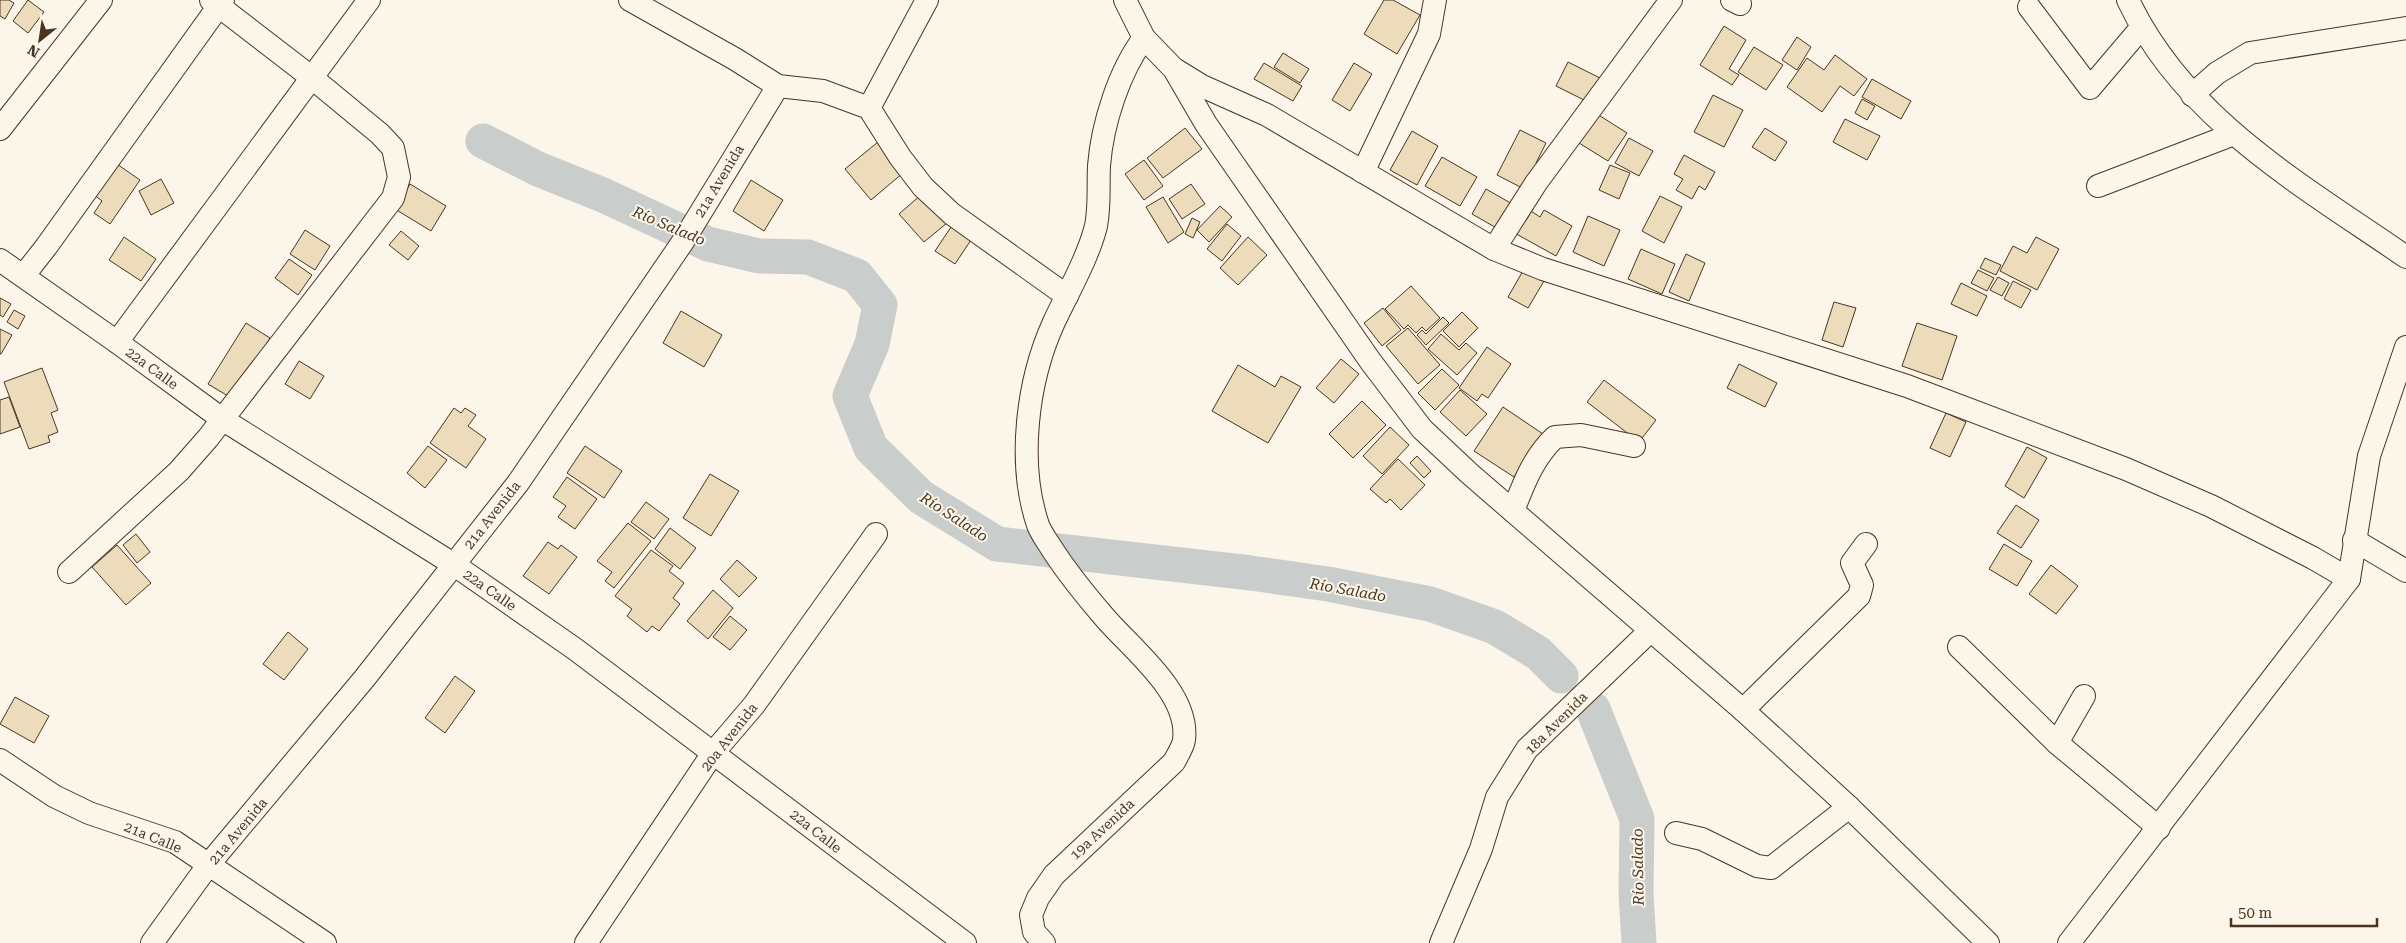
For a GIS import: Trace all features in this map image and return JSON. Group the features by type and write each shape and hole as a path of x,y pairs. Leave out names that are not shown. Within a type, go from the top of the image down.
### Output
{"street":[{"path":"0,129 101,0"},
{"path":"117,342 369,0"},
{"path":"630,0 735,59 778,86 823,91 869,108 900,157 923,187 952,214 1067,296 1095,227 1099,204 1099,165 1106,123 1126,68 1134,51 1144,38"},
{"path":"869,108 927,0"},
{"path":"1125,0 1144,38 1174,69 1201,115 1371,362 1422,429 1513,511 1743,710 1849,807 1986,942"},
{"path":"1363,172 1429,34 1435,0"},
{"path":"1494,249 1536,183 1671,0"},
{"path":"2128,0 2141,28 2172,72 2234,134 2300,185 2406,257"},
{"path":"24,275 46,247 218,2 380,134 393,148 399,177 393,198 208,438 179,472 69,572"},
{"path":"2029,7 2090,88 2141,28"},
{"path":"2192,94 2217,73 2250,53 2313,41 2406,28"},
{"path":"1174,69 1214,92 1267,115 1494,249 1552,272 1907,386 2126,469 2211,506 2313,558 2349,579"},
{"name":"21a Avenida","path":"152,943 209,864 364,679 518,483 686,237 778,86"},
{"path":"1201,115 1199,102 1202,97 1214,92"},
{"path":"2098,186 2234,134"},
{"name":"22a Calle","path":"0,260 24,275 222,419 453,564 575,649 965,943"},
{"name":"19a Avenida","path":"1044,943 1034,932 1031,915 1038,898 1054,875 1174,762 1184,741 1182,717 1169,690 1150,666 1106,620 1064,567 1038,527 1027,487 1027,444 1034,378 1054,323 1067,296"},
{"path":"2069,943 2349,579 2354,540 2370,456 2406,347"},
{"path":"1513,511 1530,469 1540,451 1555,437 1581,435 1634,446"},
{"name":"20a Avenida","path":"586,943 713,753 754,705 876,534"},
{"path":"2354,540 2406,571"},
{"path":"1743,710 1859,596 1862,585 1852,563 1866,544"},
{"name":"18a Avenida","path":"1441,943 1481,849 1497,797 1527,749 1650,630"},
{"path":"1959,647 2057,743 2159,828"},
{"path":"2057,743 2084,696"},
{"name":"21a Calle","path":"0,760 54,796 89,812 175,842 325,943"},
{"path":"1676,833 1702,839 1757,866 1771,868 1849,807"}],"building":[{"path":"0,0 9,0 14,3 5,19 0,16"},
{"path":"28,0 44,12 28,33 13,21"},
{"path":"1384,0 1393,0 1420,15 1397,54 1364,34"},
{"path":"1724,26 1746,40 1729,69 1739,75 1732,85 1700,65"},
{"path":"1797,37 1811,47 1797,70 1782,60"},
{"path":"1754,47 1783,65 1766,90 1738,72"},
{"path":"1283,53 1309,69 1300,83 1274,67"},
{"path":"1835,55 1867,79 1854,96 1840,86 1822,112 1787,87 1807,58 1824,70"},
{"path":"1568,62 1600,78 1588,102 1556,86"},
{"path":"1264,63 1302,86 1293,101 1254,79"},
{"path":"1354,63 1372,74 1350,111 1332,100"},
{"path":"1872,79 1911,101 1901,119 1862,97"},
{"path":"1713,95 1743,110 1724,147 1694,132"},
{"path":"1862,99 1875,106 1867,120 1855,113"},
{"path":"1597,114 1627,133 1608,161 1579,143"},
{"path":"1845,119 1880,136 1867,160 1833,142"},
{"path":"1185,128 1202,149 1163,178 1147,158"},
{"path":"1765,128 1787,142 1775,161 1752,147"},
{"path":"1520,130 1546,143 1536,163 1541,165 1528,191 1497,175"},
{"path":"1412,131 1438,146 1417,185 1390,170"},
{"path":"1629,138 1653,151 1639,176 1615,163"},
{"path":"878,142 903,173 871,200 845,169"},
{"path":"1684,155 1715,172 1705,190 1699,186 1692,199 1676,190 1683,179 1674,174"},
{"path":"1442,157 1477,177 1460,206 1425,186"},
{"path":"1144,160 1163,186 1144,200 1125,174"},
{"path":"114,162 140,180 110,224 94,213 102,201 93,194"},
{"path":"1610,165 1630,173 1619,199 1599,190"},
{"path":"161,179 174,203 151,215 139,191"},
{"path":"751,180 783,200 764,231 733,211"},
{"path":"410,184 446,206 431,231 395,209"},
{"path":"1191,184 1205,204 1182,219 1169,199"},
{"path":"1486,189 1514,205 1500,230 1472,214"},
{"path":"922,194 947,223 924,242 899,214"},
{"path":"1660,196 1682,207 1664,243 1642,231"},
{"path":"1163,197 1184,232 1168,243 1146,207"},
{"path":"1220,206 1232,217 1209,242 1197,230"},
{"path":"1544,210 1572,226 1556,256 1511,231 1520,215 1527,219 1531,211 1540,217"},
{"path":"1588,216 1620,230 1604,266 1573,252"},
{"path":"1192,218 1200,222 1193,238 1185,234"},
{"path":"953,224 973,237 955,264 935,251"},
{"path":"1227,224 1241,236 1222,261 1207,249"},
{"path":"305,230 330,246 315,270 290,254"},
{"path":"401,231 419,246 408,260 389,245"},
{"path":"124,237 156,259 141,281 109,260"},
{"path":"1248,237 1267,255 1238,285 1220,268"},
{"path":"2036,237 2059,249 2037,290 2000,271 2013,246 2027,253"},
{"path":"1641,249 1675,264 1662,294 1628,279"},
{"path":"1686,254 1705,263 1689,301 1669,292"},
{"path":"1985,258 2001,265 1996,275 1980,268"},
{"path":"289,259 312,275 298,295 275,278"},
{"path":"1524,269 1544,281 1528,308 1508,297"},
{"path":"1978,270 1994,278 1987,291 1971,283"},
{"path":"1998,277 2009,283 2002,296 1990,290"},
{"path":"2013,281 2031,290 2021,308 2004,299"},
{"path":"1961,283 1987,296 1977,316 1951,304"},
{"path":"1411,286 1440,318 1426,331 1422,327 1416,333 1408,325 1404,329 1385,309"},
{"path":"0,298 11,304 3,317 0,315"},
{"path":"1834,302 1856,308 1843,347 1822,340"},
{"path":"1383,308 1401,330 1382,346 1364,323"},
{"path":"14,310 25,316 18,329 7,322"},
{"path":"681,311 722,335 704,367 663,343"},
{"path":"1462,312 1478,328 1459,347 1443,331"},
{"path":"1443,317 1449,323 1426,345 1417,335 1422,330 1426,334"},
{"path":"246,323 270,338 233,399 208,384"},
{"path":"1917,323 1957,336 1942,380 1902,366"},
{"path":"1408,328 1440,365 1418,384 1386,346"},
{"path":"0,329 12,335 1,354 0,354"},
{"path":"1441,334 1459,350 1466,343 1477,353 1457,375 1428,349"},
{"path":"1487,347 1511,364 1488,398 1482,394 1477,401 1459,388"},
{"path":"1341,359 1359,374 1334,403 1316,388"},
{"path":"299,361 324,376 310,399 285,384"},
{"path":"1739,364 1777,383 1765,407 1727,388"},
{"path":"1238,365 1275,387 1281,376 1301,387 1268,443 1212,411"},
{"path":"42,368 58,410 51,413 58,432 48,436 50,442 29,449 4,382"},
{"path":"1442,369 1459,385 1435,410 1418,393"},
{"path":"1604,380 1656,420 1639,442 1587,402"},
{"path":"1460,390 1487,414 1466,436 1440,412"},
{"path":"9,397 20,427 0,434 0,400"},
{"path":"1362,401 1386,425 1353,458 1329,434"},
{"path":"1503,407 1543,434 1514,477 1474,451"},
{"path":"454,408 461,413 465,408 476,415 468,426 486,439 466,468 430,443"},
{"path":"1946,413 1966,422 1950,457 1930,448"},
{"path":"1390,427 1409,445 1382,474 1363,456"},
{"path":"428,446 447,460 425,488 407,473"},
{"path":"585,446 622,471 604,498 567,473"},
{"path":"2027,447 2047,458 2024,498 2005,486"},
{"path":"1417,456 1431,471 1424,478 1410,463"},
{"path":"1398,459 1425,485 1401,510 1390,499 1386,503 1370,489"},
{"path":"710,474 739,491 711,536 683,518"},
{"path":"567,477 597,499 575,529 558,517 566,506 553,497"},
{"path":"646,502 669,519 654,539 631,522"},
{"path":"2016,505 2039,520 2021,548 1997,533"},
{"path":"628,523 651,541 614,588 605,581 612,572 597,561"},
{"path":"670,528 696,548 680,569 655,549"},
{"path":"136,534 150,552 137,563 123,545"},
{"path":"548,542 558,549 561,545 577,557 549,594 523,576"},
{"path":"2004,544 2032,561 2017,586 1989,569"},
{"path":"117,545 151,583 126,605 92,567"},
{"path":"651,550 673,566 669,571 684,583 673,598 680,604 659,631 652,626 647,632 627,616 632,609 615,596"},
{"path":"737,560 757,578 739,597 720,579"},
{"path":"2051,565 2078,586 2056,614 2029,594"},
{"path":"713,590 733,608 708,639 687,621"},
{"path":"730,616 747,630 730,650 713,637"},
{"path":"288,632 308,649 284,680 263,664"},
{"path":"455,676 475,691 445,733 425,718"},
{"path":"15,697 49,716 34,743 0,724"}],"waterway":[{"name":"Río Salado","path":"483,141 538,169 603,195 708,244 759,256 808,257 857,276 880,305 872,344 850,396 871,448 921,497 997,544 1251,573 1328,584 1430,604 1495,627 1538,653 1561,676"},
{"name":"Río Salado","path":"1593,709 1637,819 1636,894 1639,943"}]}
